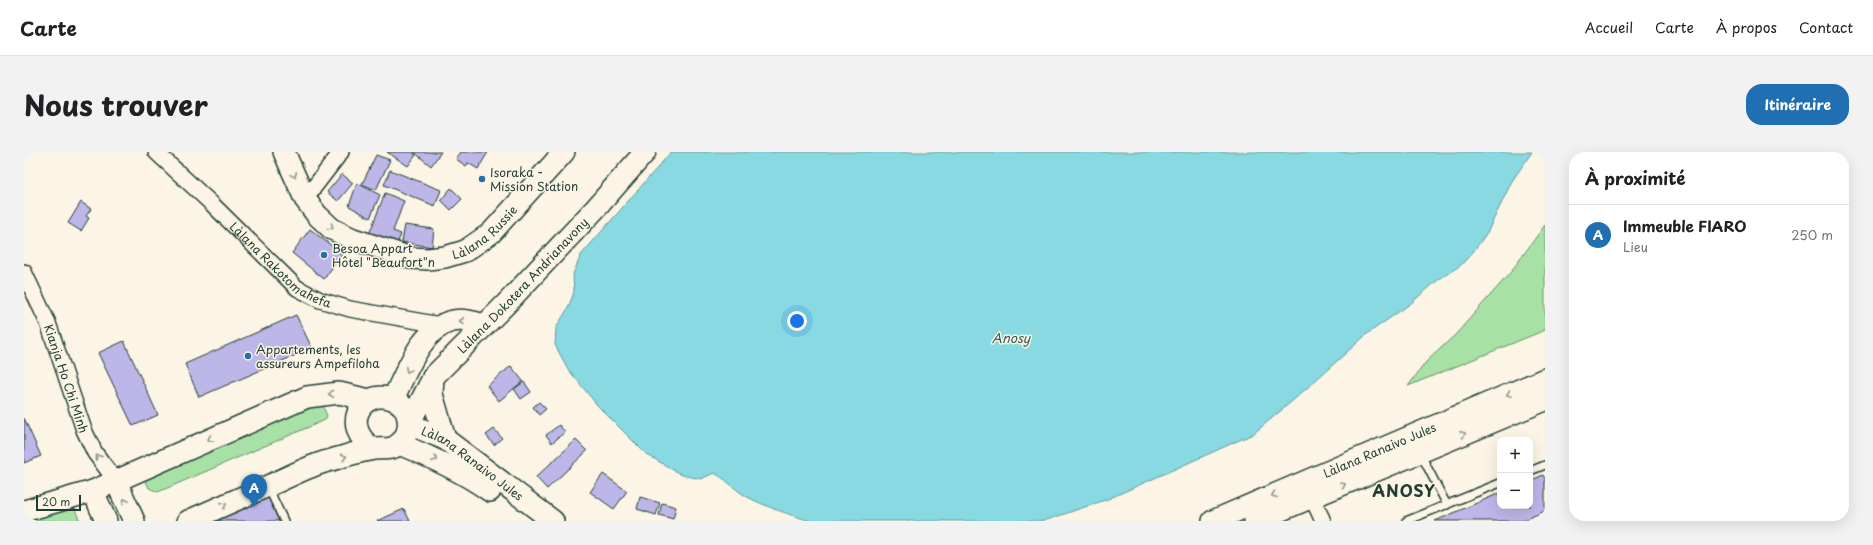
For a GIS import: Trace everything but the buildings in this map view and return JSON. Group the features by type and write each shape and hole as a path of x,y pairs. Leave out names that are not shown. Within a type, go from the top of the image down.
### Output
{"main road":[{"name":"Làlana Russie","path":"284,152 305,199 317,215 332,229 353,239 411,258 428,259 445,257 465,250 491,233 564,152"},
{"name":"Làlana Dokotera Andrianavony","path":"409,424 434,376 504,306 597,207 645,152"},
{"path":"393,399 424,340 440,325 454,321 468,321 484,325"},
{"path":"434,376 432,394 445,439"},
{"name":"Làlana Ranaivo Jules","path":"1255,521 1308,490 1545,379"},
{"path":"24,511 93,491 307,397 339,393 369,400"},
{"path":"188,521 316,465 374,449 387,450 399,444 407,435 409,424 407,415 402,405 393,399 381,397 369,400 362,405 358,413 357,430 360,438 374,449"},
{"name":"Làlana Ranaivo Jules","path":"1213,521 1420,453 1545,400"},
{"name":"Làlana Ranaivo Jules","path":"409,424 445,439 553,521"},
{"name":"Làlana Ranaivo Jules","path":"399,444 435,459 473,479 531,521"},
{"name":"Kianja Ho Chi Minh","path":"116,481 134,521"},
{"path":"93,491 106,521"}],"street":[{"name":"Làlana Rakotomahefa","path":"156,152 213,205 297,288 320,300 350,308 406,320 440,325"},
{"path":"305,199 341,152"},
{"name":"Kianja Ho Chi Minh","path":"24,272 48,323 84,430 95,453 116,481"},
{"path":"406,320 424,340"},
{"path":"1308,490 1323,521"}],"lane":[{"path":"1420,453 1447,505"},
{"path":"1533,470 1545,465"},
{"path":"1406,521 1497,484"},
{"path":"267,486 284,521"}],"green space":[{"path":"1545,225 1545,330 1408,386 1426,362 1456,334 1510,273"},
{"path":"308,386 317,390 327,416 325,420 158,492 149,488 139,466 143,458"},
{"path":"69,496 80,521 24,521"}],"water":[{"name":"Anosy","path":"671,152 1532,152 1512,181 1488,231 1473,252 1461,265 1438,280 1410,304 1367,334 1297,397 1253,434 1108,499 1044,521 811,521 777,510 751,499 714,473 701,479 682,475 646,454 597,405 568,369 555,345 556,328 568,308 574,292 573,274 581,255"}],"place":[{"name":"Isoraka - Mission Station","path":"482,179"},
{"name":"Besoa Appart Hôtel \"Beaufort\"n","path":"324,255"},
{"name":"Appartements, les assureurs Ampefiloha","path":"248,356"},
{"name":"Immeuble FIARO","path":"254,507"}],"district":[{"name":"ANOSY","path":"1404,490"}]}
